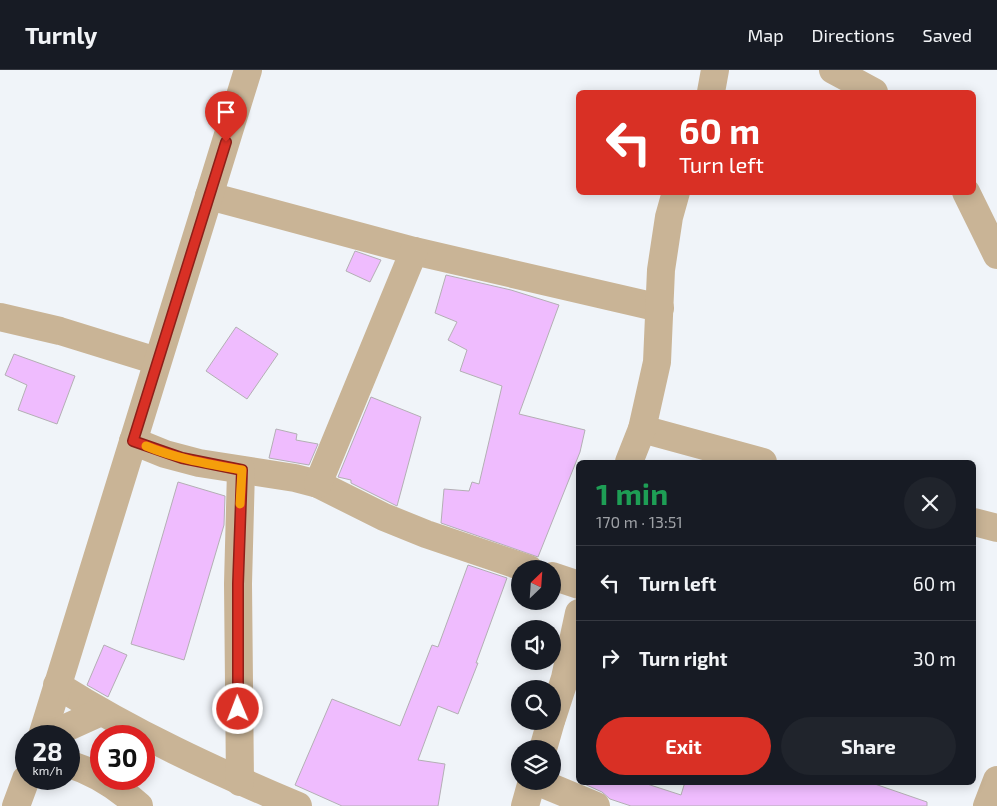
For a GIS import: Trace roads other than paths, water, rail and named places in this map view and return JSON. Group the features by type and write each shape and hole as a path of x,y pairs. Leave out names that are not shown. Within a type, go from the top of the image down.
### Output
{"street":[{"path":"45,725 106,534 248,70"},
{"path":"711,90 715,70"},
{"path":"833,70 870,90"},
{"path":"630,460 642,429 657,362 661,270 669,217 675,195"},
{"path":"967,195 997,255"},
{"path":"209,196 414,251 660,308"},
{"path":"318,484 414,251"},
{"path":"0,317 60,331 158,361"},
{"path":"642,429 756,460"},
{"path":"133,441 165,454 190,461 318,484 384,517 426,534 511,563"},
{"path":"240,782 238,584 242,470"},
{"path":"976,523 997,528"},
{"path":"561,579 576,584"},
{"path":"561,691 576,627"},
{"path":"57,685 156,742 240,782 298,806"},
{"path":"72,725 101,712"},
{"path":"80,768 126,794 139,806"},
{"path":"987,806 997,780"},
{"path":"16,806 22,790"},
{"path":"524,806 529,790"},
{"path":"558,790 596,806"}]}
